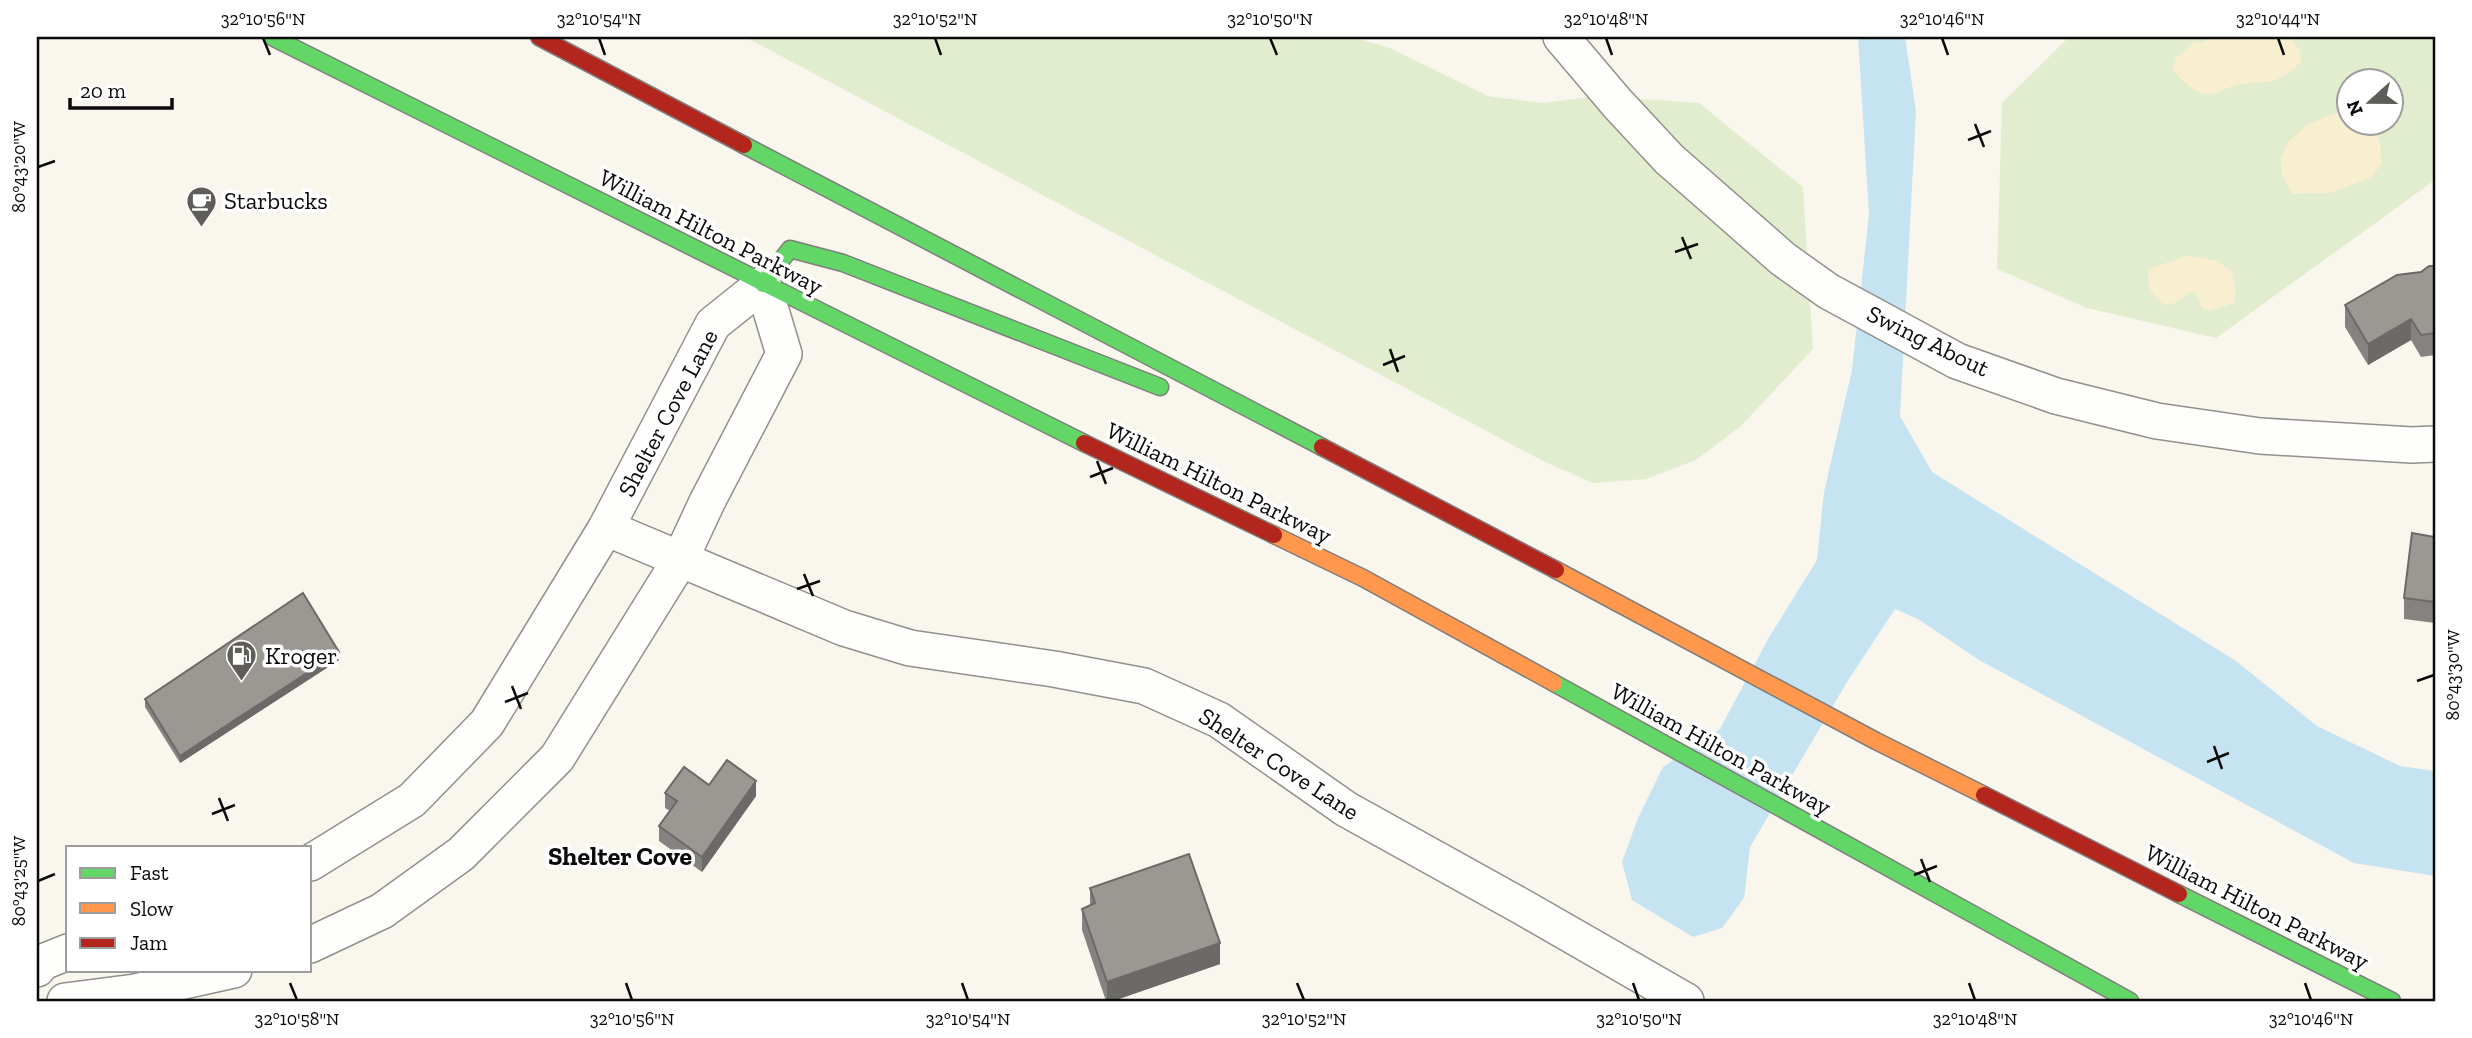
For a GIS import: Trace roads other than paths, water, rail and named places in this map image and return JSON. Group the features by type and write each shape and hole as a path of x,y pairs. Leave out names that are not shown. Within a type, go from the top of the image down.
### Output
{"highway":[{"name":"William Hilton Parkway","path":"272,37 1132,467 1363,578 2130,1001"},
{"name":"William Hilton Parkway","path":"539,37 1703,647 1876,741 2392,1001"},
{"path":"763,284 790,249 844,263 1175,393"},
{"path":"1213,408 1340,457"}],"street":[{"name":"Swing About","path":"1562,37 1617,103 1669,159 1783,259 1847,302 1957,361 2044,392 2157,421 2260,436 2435,444"},
{"name":"Shelter Cove Lane","path":"312,862 412,800 487,723 606,528 713,324 763,284"},
{"path":"312,943 382,911 461,854 557,758 680,560 784,354 763,284"},
{"name":"Shelter Cove Lane","path":"606,528 844,628 910,648 1144,685 1219,720 1346,809 1686,1001"},
{"path":"37,969 43,962 66,953"},
{"path":"65,1001 135,992 225,972"},
{"path":"37,993 58,1001"}],"water":[{"path":"1858,37 1905,37 1916,111 1900,416 1932,472 2236,661 2317,726 2400,766 2435,771 2435,876 2354,863 1979,660 1918,619 1895,609 1847,682 1750,847 1744,898 1722,928 1693,937 1632,900 1622,862 1638,818 1663,767 1720,729 1768,639 1817,560 1824,492 1852,370 1869,214"}],"place":[{"name":"Starbucks","path":"201,228"},
{"name":"Kroger","path":"242,683"}],"district":[{"name":"Shelter Cove","path":"620,856"}]}
